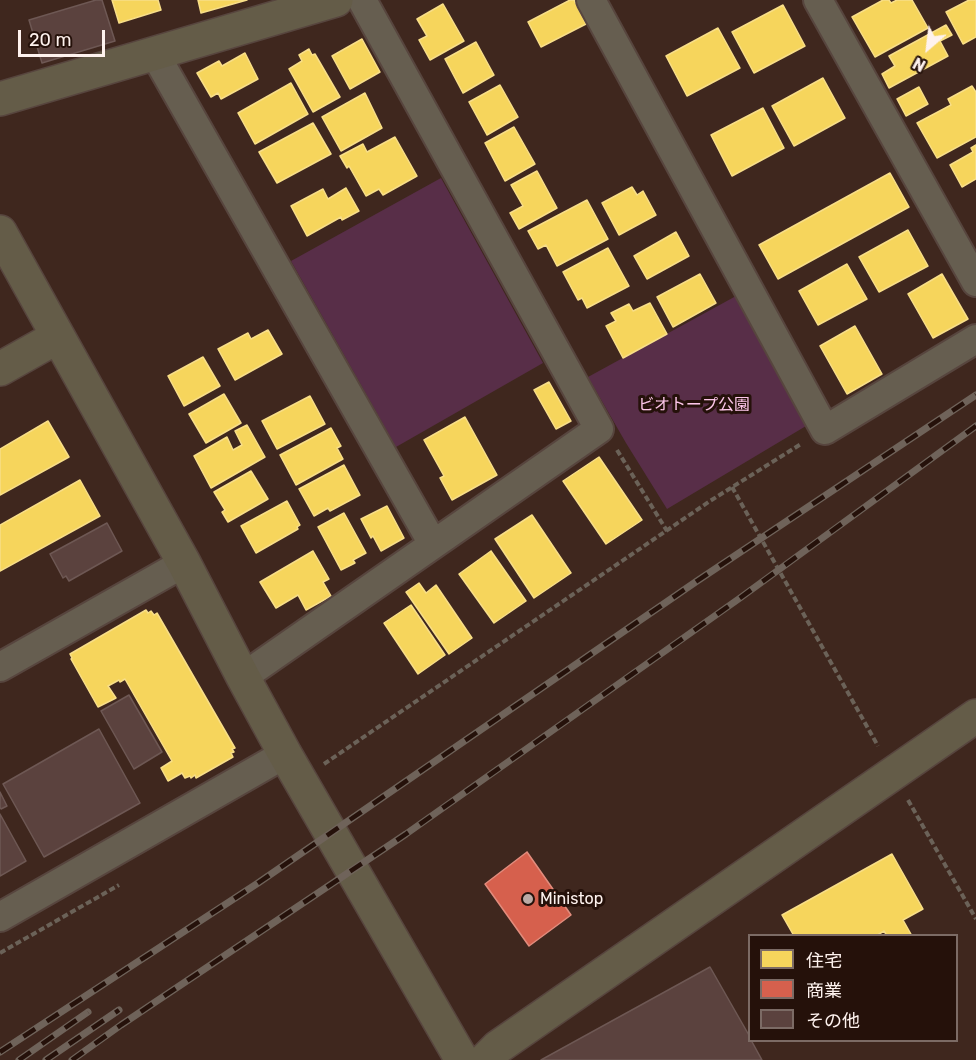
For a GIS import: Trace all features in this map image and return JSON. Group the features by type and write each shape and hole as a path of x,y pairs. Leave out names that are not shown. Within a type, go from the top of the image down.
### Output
{"street":[{"path":"0,99 336,0"},
{"path":"243,677 598,429 362,0"},
{"path":"591,0 825,430 976,339"},
{"path":"818,0 976,282"},
{"path":"155,54 433,544"},
{"path":"0,232 184,563 285,754 462,1060"},
{"path":"0,369 57,337"},
{"path":"0,667 184,563"},
{"path":"485,1060 498,1047 976,717"},
{"path":"0,917 285,754"}],"path":[{"path":"598,429 613,442 667,531"},
{"path":"326,763 732,487 825,430"},
{"path":"732,487 976,919"}],"green space":[{"path":"441,178 543,363 396,447 291,261"},
{"name":"ビオトープ公園","path":"736,296 806,426 667,509 588,377"}],"building: 住宅":[{"path":"112,0 158,0 161,10 119,23"},
{"path":"198,0 247,0 201,13"},
{"path":"574,0 586,24 541,47 528,22"},
{"path":"883,0 889,0 891,3 897,0 912,0 928,28 875,57 852,17"},
{"path":"969,0 976,0 976,37 963,44 946,12"},
{"path":"443,4 464,41 430,60 419,40 427,36 417,19"},
{"path":"783,5 805,46 754,73 732,32"},
{"path":"946,25 952,35 940,41 948,56 889,88 882,74 895,66 889,56"},
{"path":"718,28 740,68 687,96 666,56"},
{"path":"362,39 380,72 350,89 332,56"},
{"path":"476,42 494,75 463,93 445,59"},
{"path":"309,49 312,55 315,54 340,97 313,112 289,69 302,61 299,55"},
{"path":"245,53 258,79 221,99 218,93 211,97 197,73 219,61 222,66"},
{"path":"823,78 845,118 794,146 772,106"},
{"path":"291,83 308,114 255,144 238,113"},
{"path":"500,85 518,117 487,135 469,102"},
{"path":"972,86 976,92 976,137 937,158 917,123 951,105 948,99"},
{"path":"919,87 928,104 906,116 897,99"},
{"path":"365,93 382,128 341,151 322,117"},
{"path":"763,108 784,148 732,176 711,135"},
{"path":"313,123 331,154 277,183 259,152"},
{"path":"514,127 535,164 505,181 485,143"},
{"path":"395,137 417,176 383,195 379,189 366,196 349,166 347,168 340,156 363,144 367,152"},
{"path":"976,145 976,179 962,187 950,165 973,152 971,148"},
{"path":"537,171 557,208 519,229 510,213 523,206 511,185"},
{"path":"890,173 909,207 778,279 759,245"},
{"path":"632,187 637,195 643,191 656,215 619,235 602,203"},
{"path":"346,188 359,211 342,220 341,217 307,236 291,206 323,189 328,199"},
{"path":"587,200 608,239 557,266 546,245 538,249 528,231"},
{"path":"908,230 928,266 879,292 859,257"},
{"path":"676,232 689,256 647,279 634,256"},
{"path":"608,248 629,286 587,308 582,298 578,300 563,272"},
{"path":"847,264 867,299 818,325 799,291"},
{"path":"700,274 716,303 673,327 657,297"},
{"path":"942,274 968,319 933,338 908,294"},
{"path":"650,303 667,334 623,358 606,326 616,321 611,313 629,304 633,311"},
{"path":"855,326 882,374 847,394 820,346"},
{"path":"268,330 282,354 235,380 218,349 248,333 251,339"},
{"path":"203,357 220,386 184,406 168,376"},
{"path":"549,382 571,421 556,429 534,390"},
{"path":"224,394 241,423 206,443 189,414"},
{"path":"310,396 325,424 277,449 262,421"},
{"path":"465,417 497,475 452,500 440,478 444,476 424,440"},
{"path":"48,421 69,457 0,495 0,449"},
{"path":"247,425 265,457 211,488 194,456 227,437 233,450 242,445 235,431"},
{"path":"331,428 341,446 337,448 343,459 296,485 280,455"},
{"path":"599,457 642,520 606,544 563,481"},
{"path":"344,465 360,495 330,511 328,508 314,516 299,489"},
{"path":"251,471 268,499 228,522 222,512 225,510 214,492"},
{"path":"80,480 100,516 0,571 0,525"},
{"path":"287,501 300,525 298,529 256,553 241,526"},
{"path":"387,506 404,538 381,551 361,519"},
{"path":"344,513 366,553 353,560 355,563 341,570 318,527"},
{"path":"532,515 571,573 534,598 495,539"},
{"path":"313,551 329,579 323,582 331,596 306,610 298,595 276,608 260,582"},
{"path":"491,551 526,601 494,623 459,574"},
{"path":"419,583 426,593 436,585 472,638 449,654 406,592"},
{"path":"411,605 445,655 418,674 384,623"},
{"path":"146,610 148,613 151,611 154,615 157,613 235,748 231,753 233,757 196,778 195,775 185,778 182,773 168,781 161,768 172,761 125,679 108,686 116,698 98,707 71,659 70,654"},
{"path":"892,854 923,909 903,920 911,934 886,934 884,931 879,934 793,934 782,915"}],"building: 商業":[{"path":"527,852 571,915 529,946 485,884"}],"building: その他":[{"path":"102,0 115,41 42,63 29,20"},
{"path":"107,523 122,551 69,581 66,576 63,578 50,554"},
{"path":"129,695 162,752 134,769 101,711"},
{"path":"99,729 140,803 44,857 3,784"},
{"path":"0,792 7,806 1,809 0,807"},
{"path":"0,814 26,861 0,876"},
{"path":"710,967 748,1034 748,1042 752,1042 762,1060 541,1060"}],"railway":[{"path":"0,1052 258,883 697,581 976,395"},
{"path":"72,1060 406,834 740,598 976,426"},
{"path":"46,1060 119,1010"},
{"path":"19,1060 88,1012"}],"place":[{"name":"Ministop","path":"528,899"}]}
